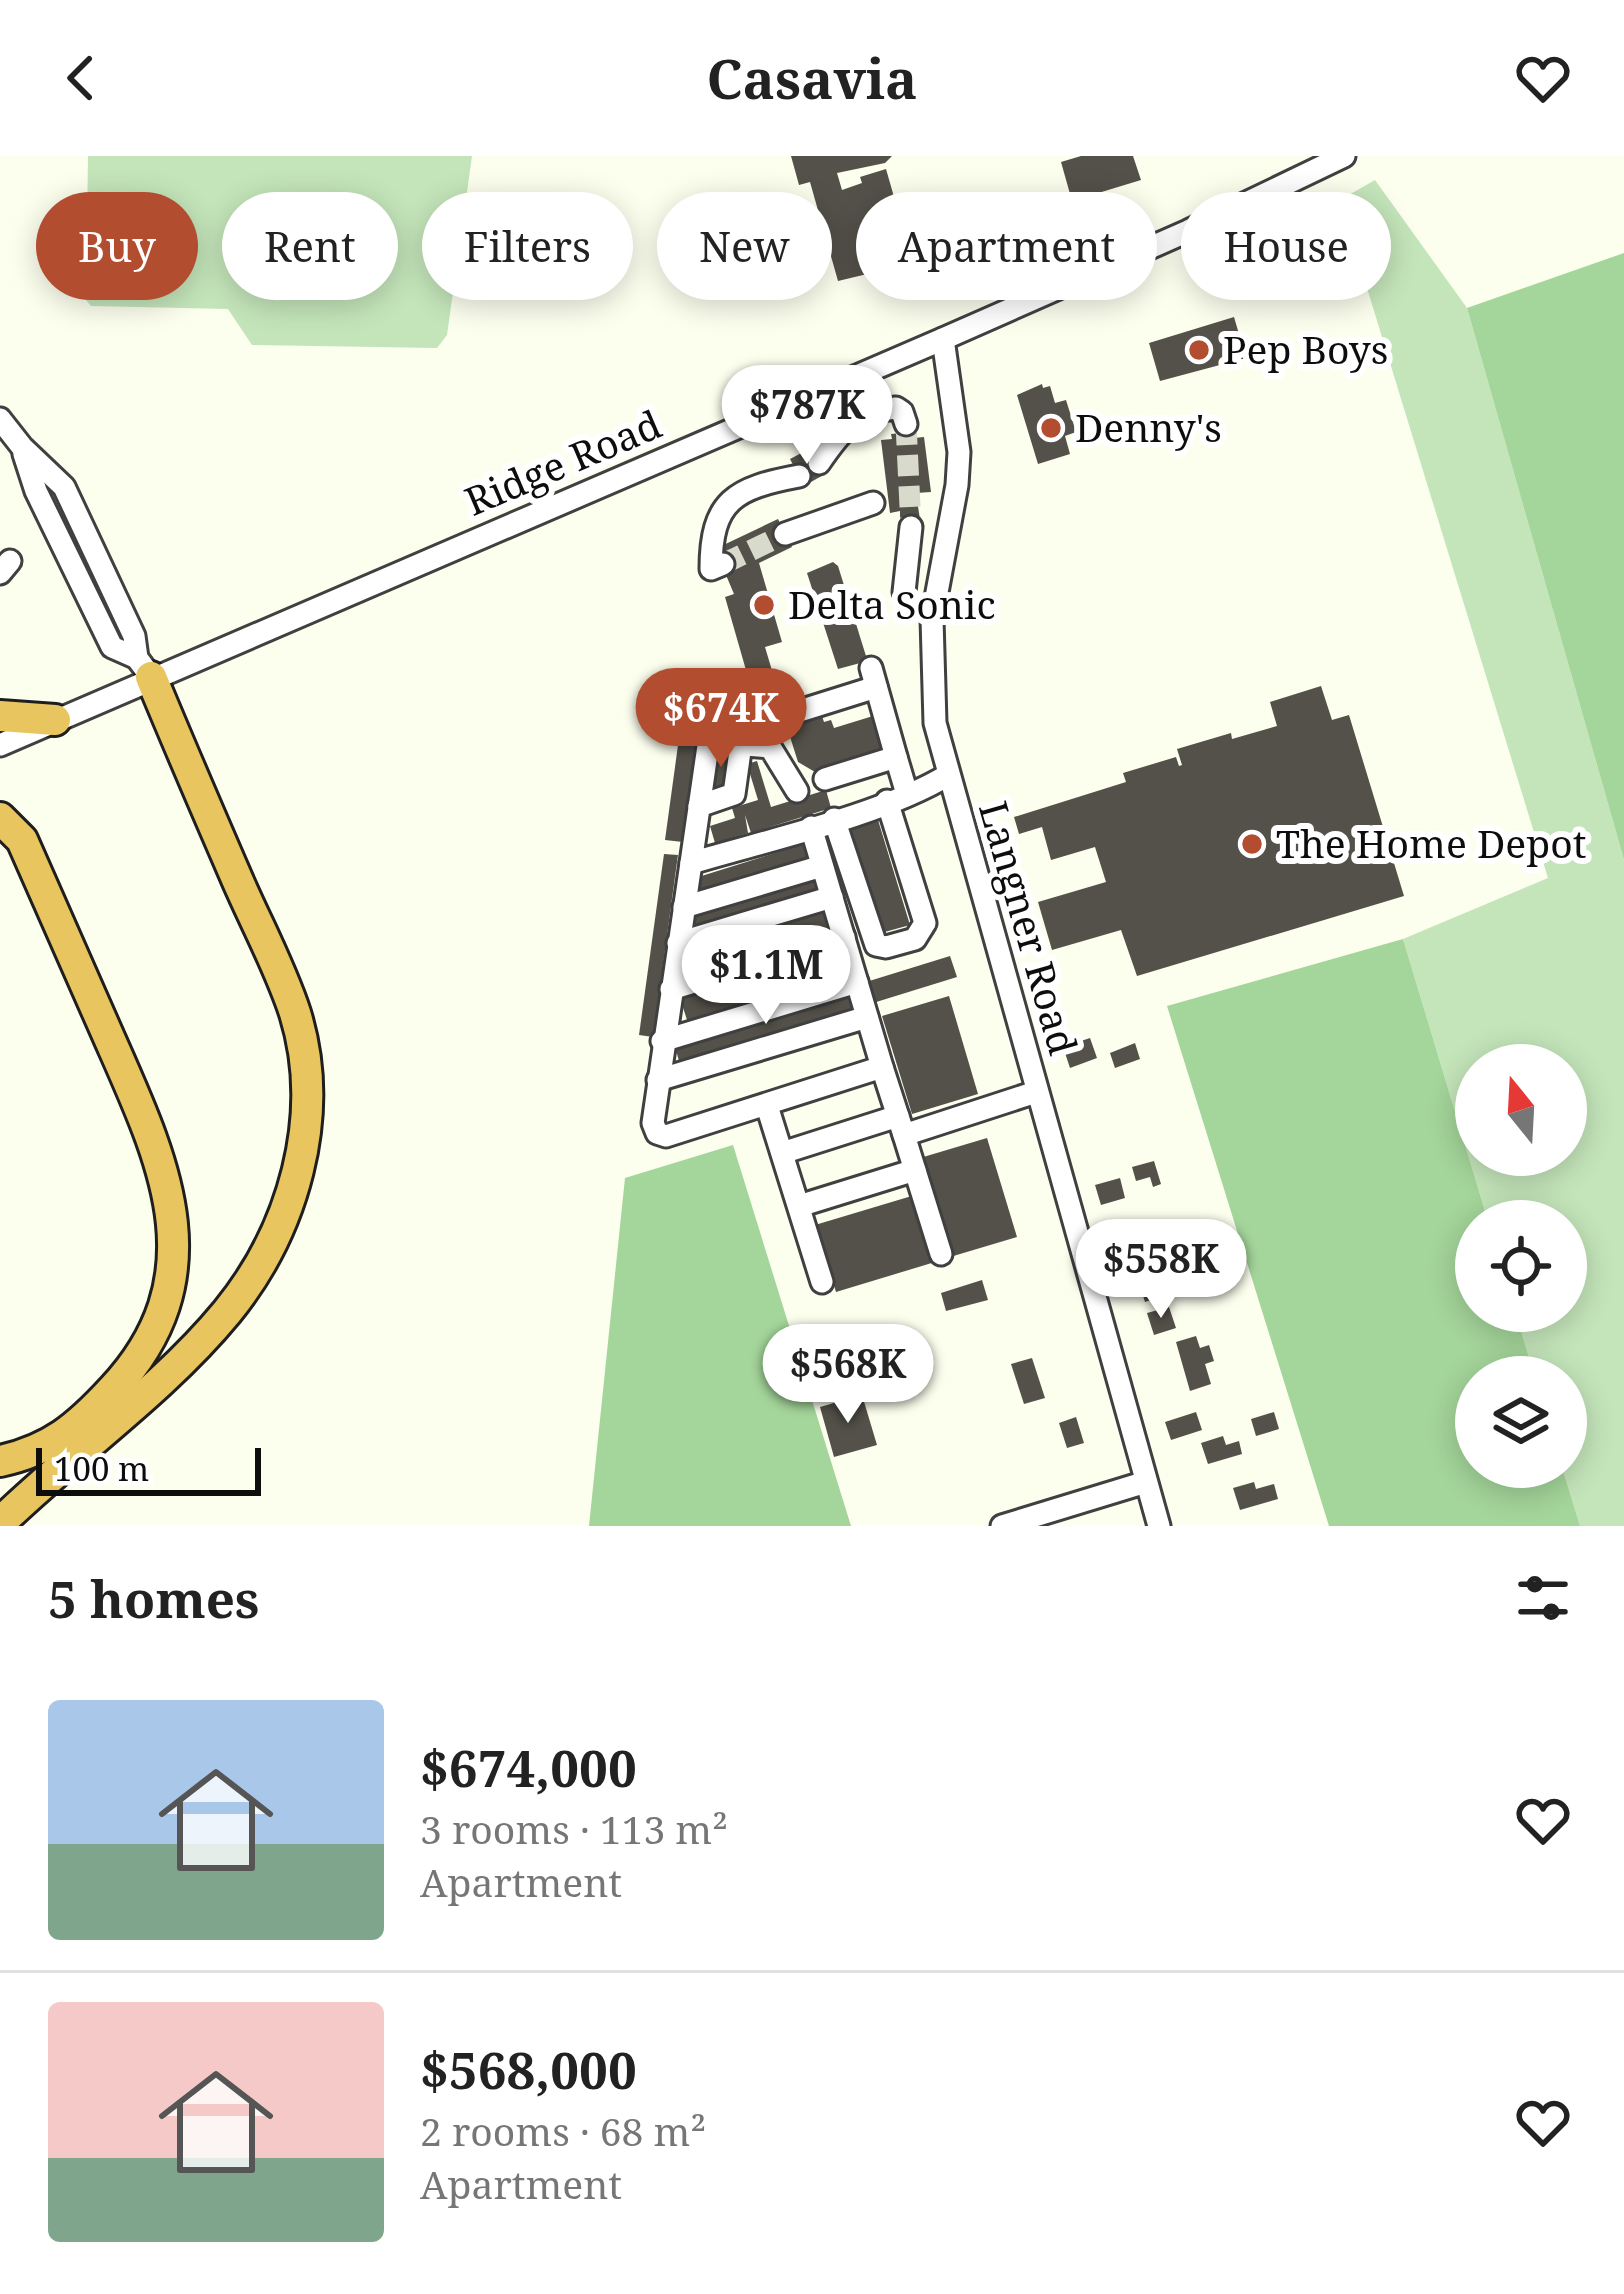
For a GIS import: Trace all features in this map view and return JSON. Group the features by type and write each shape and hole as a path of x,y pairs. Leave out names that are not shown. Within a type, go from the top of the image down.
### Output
{"highway":[{"path":"0,1523 192,1351 224,1316 254,1278 275,1240 299,1164 306,1109 295,1014 144,668"},
{"path":"1,737 55,720"},
{"path":"0,818 22,840 153,1139 170,1193 175,1240 159,1321 131,1371 69,1430 36,1453 0,1461"}],"street":[{"name":"Ridge Road","path":"55,720 144,668 540,513 1188,231 1344,156"},
{"name":"Langner Road","path":"943,339 958,468 932,619 935,722 1159,1526"},
{"path":"819,463 846,424 862,416 896,408 906,424"},
{"path":"0,419 22,447 36,491 112,647 144,668"},
{"path":"723,564 711,569 711,539 721,510 762,483 799,476"},
{"path":"785,534 873,503"},
{"path":"904,592 911,527"},
{"path":"774,719 873,678 896,757 897,798 925,923 915,939 886,947 875,945 834,819"},
{"path":"699,806 734,794 741,745"},
{"path":"797,791 770,747 708,746 653,1123 657,1133 666,1136 882,1067"},
{"path":"825,779 896,757"},
{"path":"691,863 897,798 948,775"},
{"path":"811,827 941,1254"},
{"path":"684,907 822,866"},
{"path":"679,943 832,898"},
{"path":"671,989 844,938"},
{"path":"662,1041 857,982"},
{"path":"658,1080 867,1017"},
{"path":"782,1153 1036,1092"},
{"path":"767,1106 823,1282"},
{"path":"799,1206 915,1170"},
{"path":"1001,1526 1146,1482"}],"green space":[{"path":"88,156 472,156 467,192 422,192 422,300 452,300 447,335 437,348 252,345 228,309 91,306 86,300 198,300 198,192 88,192"},
{"path":"1375,180 1384,192 1354,192"},
{"path":"1391,202 1467,308 1624,860 1624,1526 1580,1526 1568,1488 1587,1488 1587,1356 1529,1356 1521,1332 1587,1332 1587,1200 1482,1200 1474,1176 1587,1176 1587,1044 1455,1044 1455,1112 1403,939 1548,878 1371,300 1391,300"},
{"path":"1624,253 1624,860 1467,308"},
{"path":"1403,939 1455,1112 1455,1176 1474,1176 1482,1200 1455,1200 1455,1332 1521,1332 1529,1356 1455,1356 1455,1488 1568,1488 1580,1526 1329,1526 1167,1006"},
{"path":"733,1145 851,1526 589,1526 625,1178"}],"building":[{"path":"791,156 892,156 885,163 837,173 842,190 862,183 860,177 886,169 893,192 856,192 856,277 838,281 832,260 832,192 813,192 810,182 799,185"},
{"path":"1081,156 1133,156 1141,180 1102,192 1069,192 1061,162"},
{"path":"1234,317 1246,358 1160,381 1149,343"},
{"name":"Denny's","path":"1042,384 1043,388 1050,386 1055,403 1066,400 1076,432 1065,436 1070,454 1038,464 1017,395"},
{"path":"912,423 914,438 924,437 931,492 916,493 921,526 900,529 900,511 890,513 881,440 892,439 891,434 902,433"},
{"path":"811,448 825,474 804,486 790,459"},
{"path":"778,519 792,547 759,563 782,642 765,647 776,684 752,691 725,597 734,594 715,549"},
{"path":"833,562 866,656 864,662 838,669 807,573"},
{"name":"The Home Depot","path":"1321,686 1332,720 1349,715 1404,896 1137,976 1121,930 1052,950 1038,902 1106,882 1095,847 1051,860 1042,827 1019,834 1014,817 1126,782 1123,773 1176,757 1182,765 1177,749 1277,726 1270,702"},
{"path":"821,713 824,722 831,720 834,728 873,716 884,750 815,772 798,762 786,724"},
{"path":"682,716 703,719 683,842 665,840"},
{"path":"706,720 744,725 742,739 704,734"},
{"path":"716,752 730,754 726,788 711,787"},
{"path":"757,761 771,807 826,790 831,808 751,833 745,815 748,833 715,843 710,826 735,818 732,808 758,800 747,764"},
{"path":"878,820 910,925 881,933 850,829"},
{"path":"804,844 810,862 700,895 695,878"},
{"path":"664,854 678,855 653,1037 639,1035"},
{"path":"814,877 819,894 693,932 687,915"},
{"path":"824,909 831,933 691,975 684,951"},
{"path":"836,948 844,975 688,1023 679,995"},
{"path":"950,956 957,977 873,1003 866,982"},
{"path":"853,993 857,1007 679,1061 675,1047"},
{"path":"949,996 978,1094 912,1114 882,1016"},
{"path":"1090,1038 1097,1058 1070,1068 1063,1047"},
{"path":"1135,1043 1140,1059 1115,1068 1110,1053"},
{"path":"987,1138 1017,1237 950,1257 920,1158"},
{"path":"1154,1161 1161,1184 1153,1187 1150,1177 1136,1181 1132,1167"},
{"path":"1120,1178 1125,1198 1101,1205 1095,1185"},
{"path":"915,1195 935,1262 836,1292 815,1225"},
{"path":"1168,1273 1174,1292 1145,1302 1139,1283"},
{"path":"982,1280 988,1300 946,1311 941,1293"},
{"path":"1169,1307 1176,1328 1154,1335 1147,1313"},
{"path":"1196,1336 1200,1348 1209,1345 1214,1361 1205,1364 1211,1384 1190,1391 1176,1342"},
{"path":"1032,1358 1045,1398 1024,1404 1011,1364"},
{"path":"862,1395 877,1445 834,1457 820,1407"},
{"path":"1196,1412 1202,1430 1171,1440 1165,1422"},
{"path":"1274,1412 1279,1429 1256,1436 1251,1419"},
{"path":"1076,1417 1084,1443 1067,1448 1059,1423"},
{"path":"1223,1436 1226,1445 1239,1441 1242,1454 1208,1464 1201,1443"},
{"path":"1254,1482 1256,1489 1274,1484 1278,1499 1240,1510 1233,1488"}],"tunnel":[{"path":"906,424 911,527"},
{"path":"723,564 785,534"}],"place":[{"name":"Pep Boys","path":"1199,350"},
{"name":"Denny's","path":"1051,428"},
{"name":"Delta Sonic","path":"764,605"},
{"name":"The Home Depot","path":"1252,844"}]}
